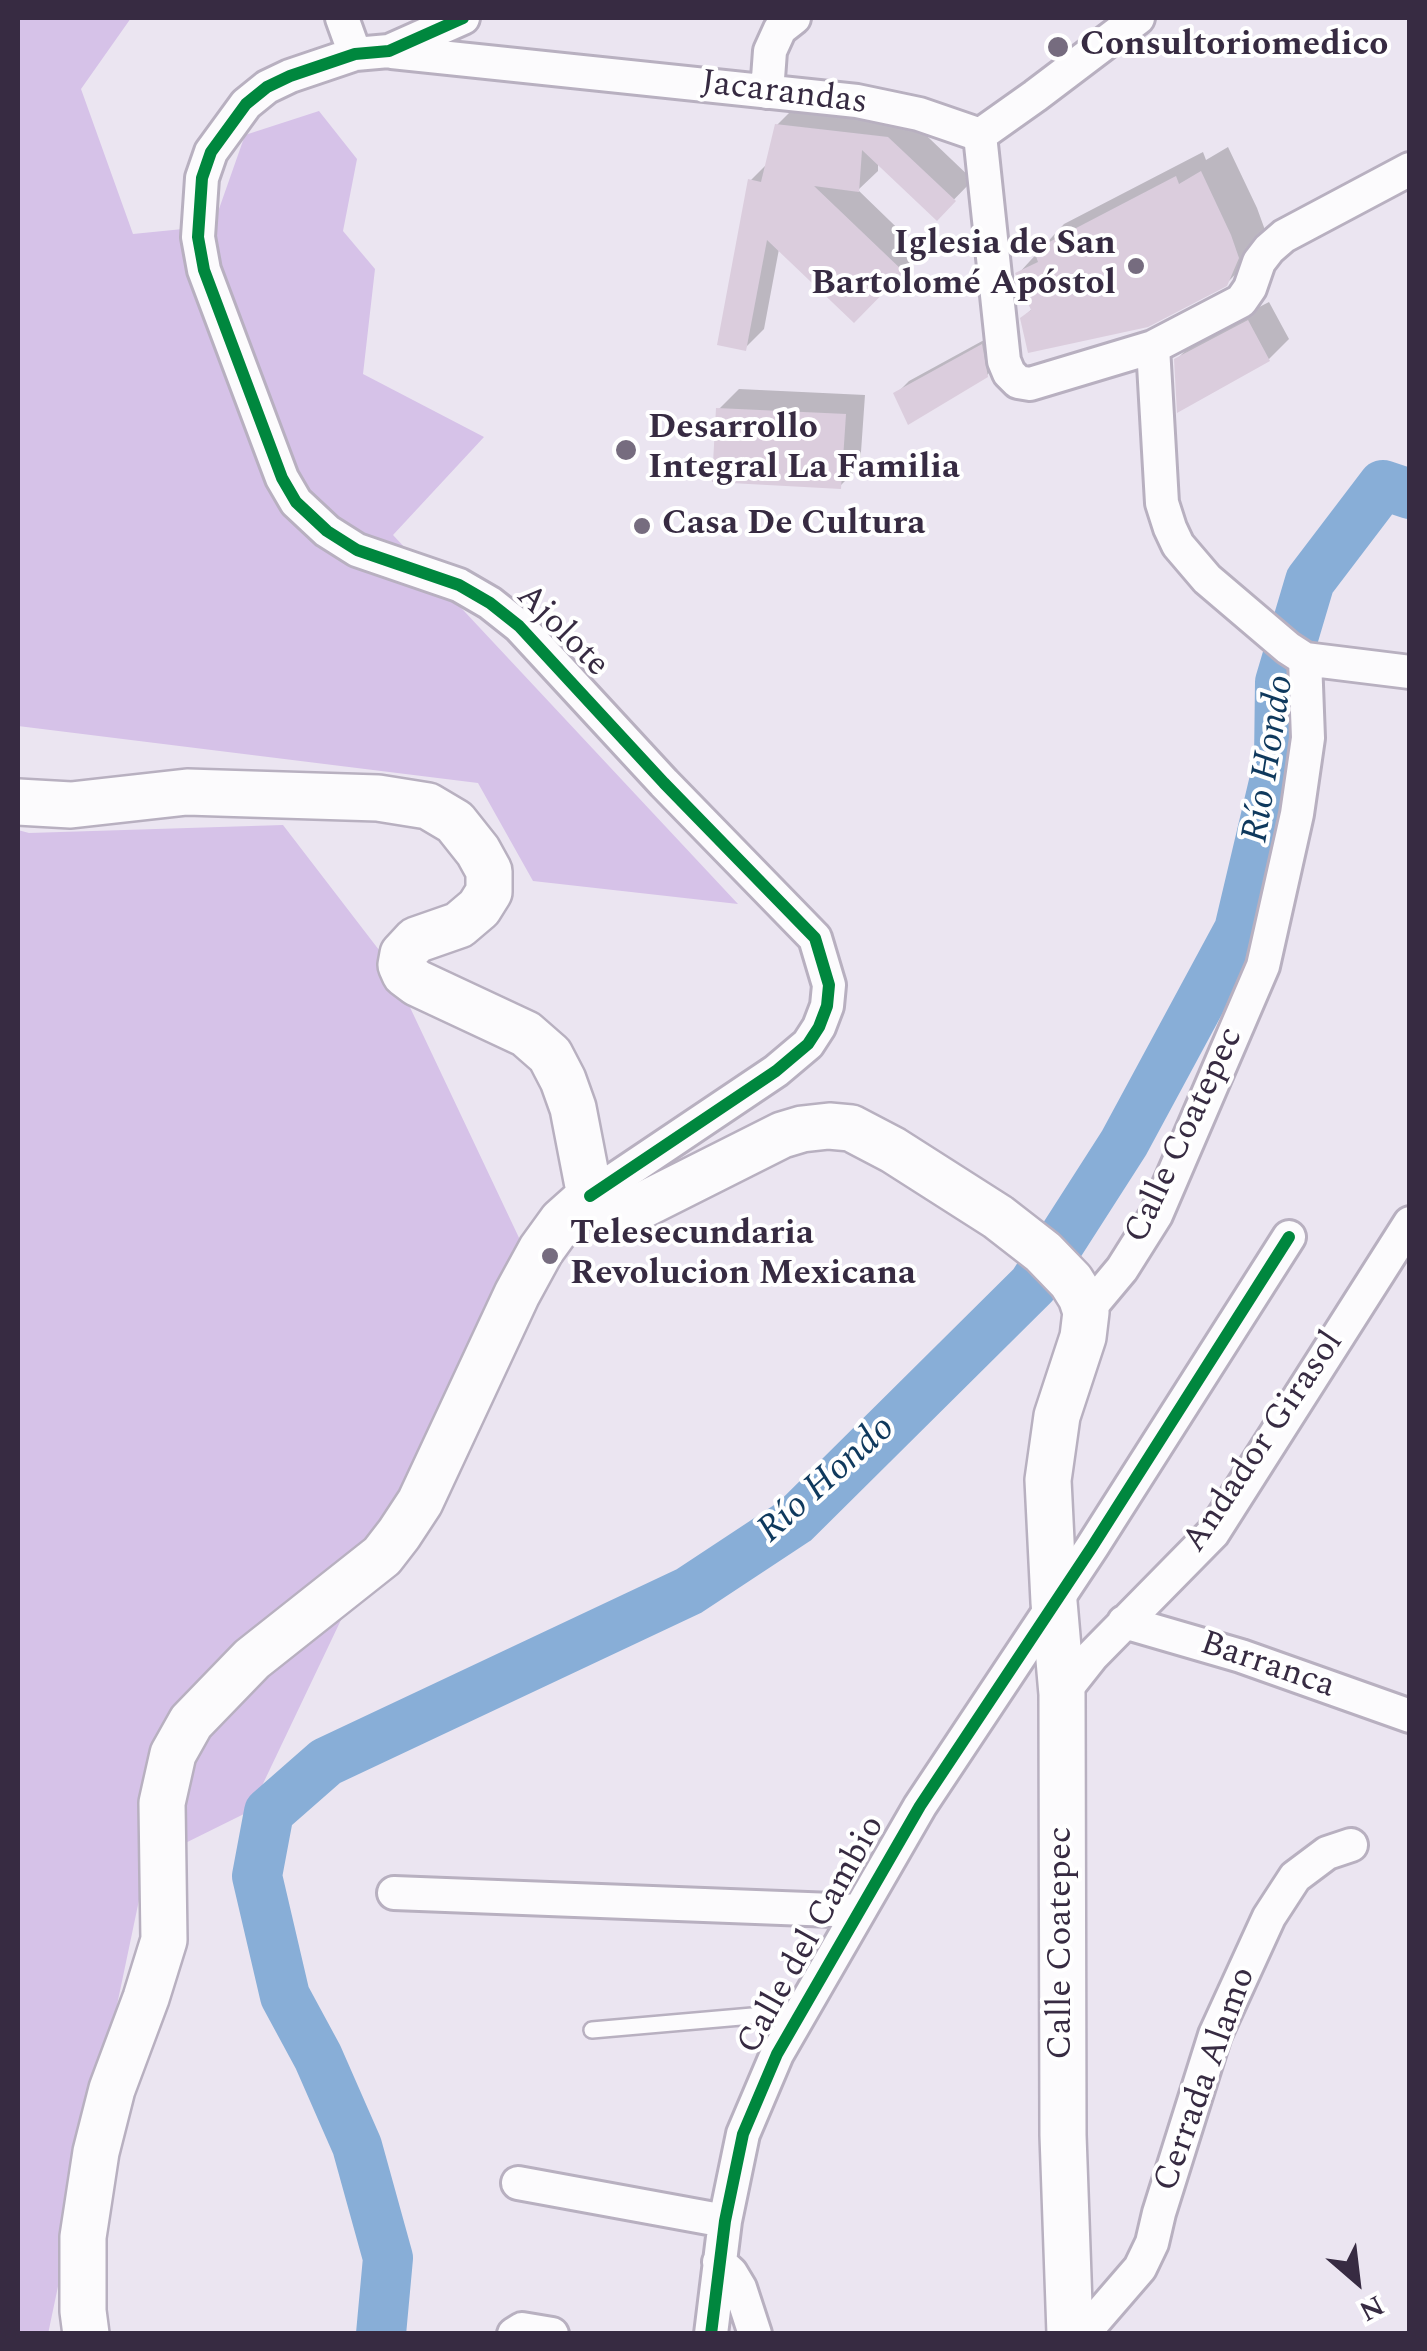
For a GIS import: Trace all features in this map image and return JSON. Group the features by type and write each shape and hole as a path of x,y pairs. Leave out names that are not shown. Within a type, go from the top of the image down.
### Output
{"main road":[{"path":"18,802 70,805 187,792 378,798 428,806 455,822 478,850 488,870 489,892 458,925 416,940 403,954 401,965 417,983 526,1034 550,1055 573,1108 590,1196 598,1206 618,1214 629,1212 782,1135 829,1126 851,1128 998,1217 1067,1281"},
{"path":"86,2334 83,2237 96,2152 112,2089 164,1940 162,1803 172,1754 191,1722 252,1659 382,1556 399,1534 420,1502 541,1250 562,1221 590,1196"},
{"name":"Calle Coatepec","path":"1067,1281 1082,1337 1058,1416 1048,1480 1062,1694 1063,2135 1070,2334"}],"street":[{"path":"342,18 355,54"},
{"path":"390,52 463,18"},
{"path":"767,92 770,51 780,29 794,18"},
{"path":"1138,18 980,135 1004,362 1018,382 1030,384 1152,348 1241,301 1259,262 1284,236 1410,168"},
{"name":"Ajolote","path":"390,52 355,54 267,87 246,104 211,152 202,178 198,237 204,270 282,478 296,502 327,531 357,550 459,586 490,603 519,626 815,938 829,985 819,1027 794,1058 590,1196"},
{"name":"Jacarandas","path":"390,52 857,101 918,114 980,135"},
{"path":"1152,348 1162,503 1178,546 1208,579 1298,655 1410,672"},
{"name":"Calle Coatepec","path":"1067,1281 1122,1269 1156,1216 1262,966 1297,814 1308,738 1298,655"},
{"name":"Andador Girasol","path":"1062,1694 1124,1622 1214,1533 1410,1223"},
{"name":"Calle del Cambio","path":"711,2334 725,2220 743,2134 778,2054 920,1806 1102,1531 1289,1237"},
{"name":"Barranca","path":"1124,1622 1241,1656 1410,1716"},
{"name":"Cerrada Alamo","path":"1082,2334 1140,2268 1152,2244 1158,2213 1216,2035 1269,1917 1295,1878 1327,1853 1351,1845"},
{"path":"394,1893 859,1911"},
{"path":"518,2183 725,2220"},
{"path":"719,2262 740,2288 755,2334"},
{"path":"514,2334 522,2328 552,2334"}],"lane":[{"path":"592,2030 802,2012"}],"shaded area":[{"path":"18,18 131,18 81,89 133,234 213,226 245,135 319,111 357,159 343,231 375,269 363,374 484,437 393,535 738,904 533,881 478,783 18,726"},
{"path":"283,825 389,963 521,1242 250,1811 147,1862 48,2334 18,2333 18,830 29,833"}],"building":[{"path":"775,124 888,137 956,201 937,221 862,150 859,192 814,186 904,272 854,323 767,240 746,351 717,345 748,179 761,182"},
{"name":"Iglesia de San Bartolomé Apóstol","path":"1201,171 1239,258 1227,286 1148,327 1028,353 1020,318 1031,310 1015,273 1038,262 1034,250 1176,176 1179,184"},
{"path":"1248,320 1270,361 1177,413 1174,359"},
{"path":"982,344 988,377 908,425 893,393"},
{"path":"716,408 846,414 841,489 712,482"}],"waterway":[{"name":"Río Hondo","path":"381,2334 388,2258 357,2146 318,2057 285,1996 257,1876 269,1812 326,1762 689,1591 795,1521 1033,1285 1124,1143 1239,930 1279,761 1280,682 1310,581 1383,485 1410,494"}],"cycle path":[{"path":"463,18 389,51 355,54 290,76 267,87 246,104 211,152 202,178 198,237 204,270 282,478 296,502 327,531 357,550 459,585 519,626 815,938 829,985 827,1006 808,1044 776,1071 590,1196"},
{"path":"711,2334 725,2221 743,2134 777,2054 920,1806 1092,1547 1289,1237"}],"place":[{"name":"Consultoriomedico","path":"1058,47"},
{"name":"Iglesia de San Bartolomé Apóstol","path":"1136,266"},
{"name":"Desarrollo Integral La Familia","path":"626,450"},
{"name":"Casa De Cultura","path":"642,526"},
{"name":"Telesecundaria Revolucion Mexicana","path":"550,1256"}]}
